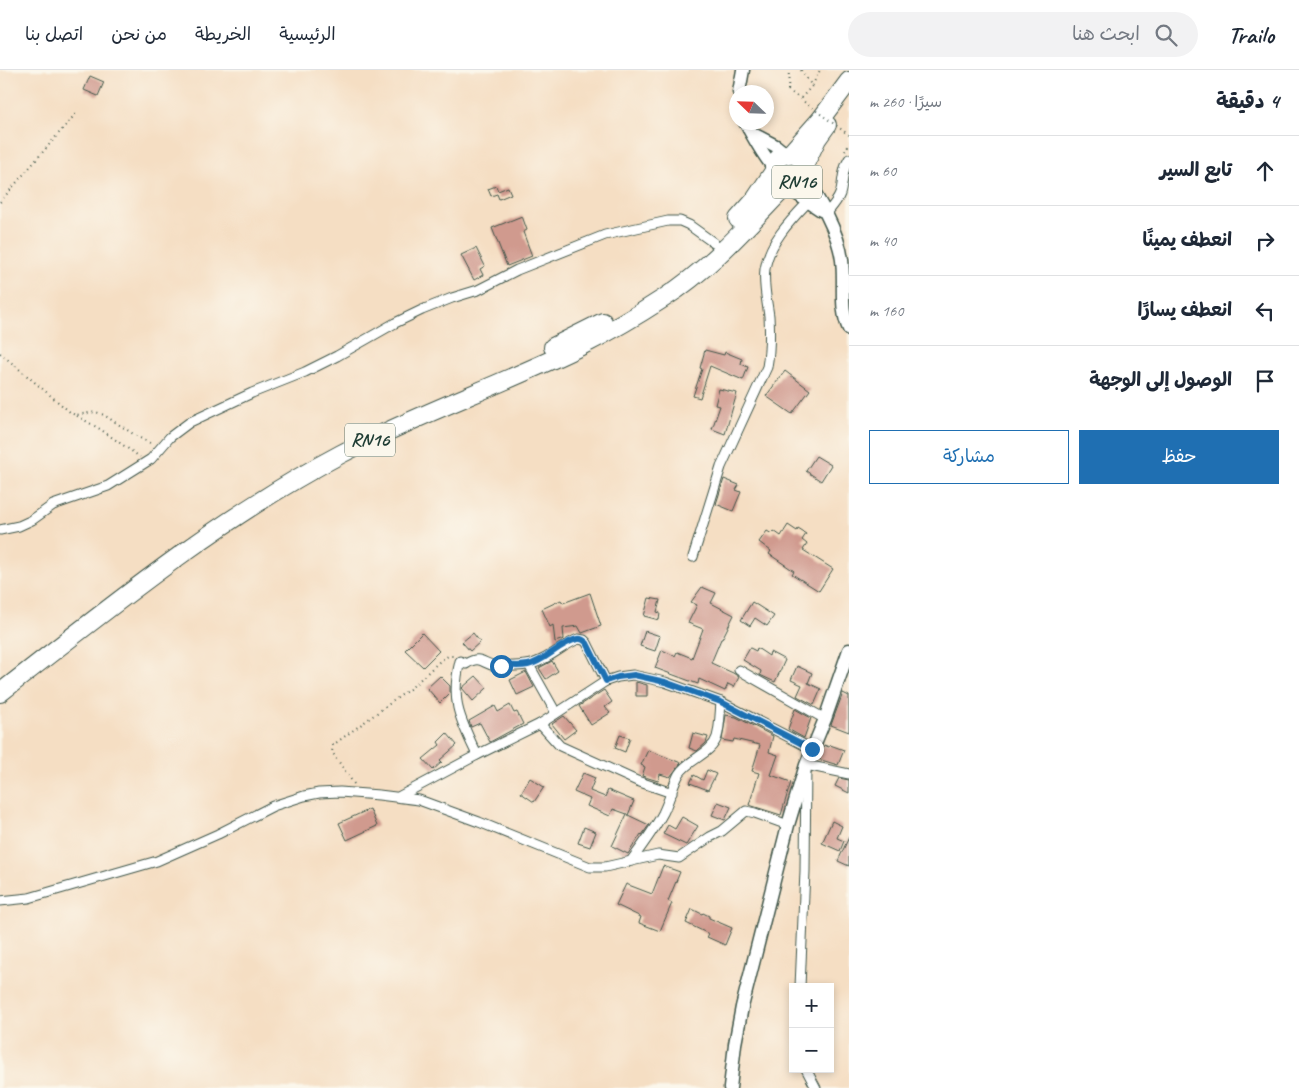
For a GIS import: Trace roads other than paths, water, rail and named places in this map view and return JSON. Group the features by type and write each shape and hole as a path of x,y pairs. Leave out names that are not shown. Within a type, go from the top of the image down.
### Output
{"highway":[{"name":"RN16","path":"0,679 114,591 190,536 273,482 352,437 551,348 607,320 659,288 714,243 754,201 778,159 788,155 820,120 849,81"},
{"name":"RN16","path":"0,693 121,598 242,514 313,469 392,429 583,345 664,298 718,255 796,178 817,139 849,97"},
{"name":"RN16","path":"788,155 798,158 796,178"},
{"name":"RN16","path":"774,169 780,181 796,178"}],"main road":[{"path":"740,85 743,70"},
{"path":"750,130 756,144 774,169"},
{"path":"753,134 776,146 788,155"},
{"path":"796,178 797,194 826,214"},
{"path":"796,178 826,214 840,252 843,311 849,329"},
{"path":"730,1088 735,1044 742,1007 788,826 806,765 825,719 849,650"}],"street":[{"path":"826,214 840,194 846,157"},
{"path":"693,557 721,467 767,367 770,355 769,319 764,277 767,260 779,236 809,201"},
{"path":"0,530 19,526 54,506 108,486 146,462 174,434 190,422 252,393 313,368 395,323 605,235 668,221 680,221 689,225 714,243"},
{"path":"477,755 462,723 456,704 456,677 460,661 466,664 481,660 498,666 529,665 541,660 568,643 581,639 587,643 606,681"},
{"path":"529,665 556,713"},
{"path":"739,670 825,719"},
{"path":"400,796 540,724 606,681 618,677 641,675 721,702 812,749"},
{"path":"631,861 663,814 678,776 684,767 710,748 715,742 718,736 721,702"},
{"path":"540,724 560,746 637,781 672,793"},
{"path":"800,983 806,765 849,774"},
{"path":"0,901 29,898 157,861 288,800 319,793 400,796 419,800 590,867 605,867 658,855 679,858 710,837 722,832 746,811 788,826"},
{"path":"808,1073 816,1088"}]}
